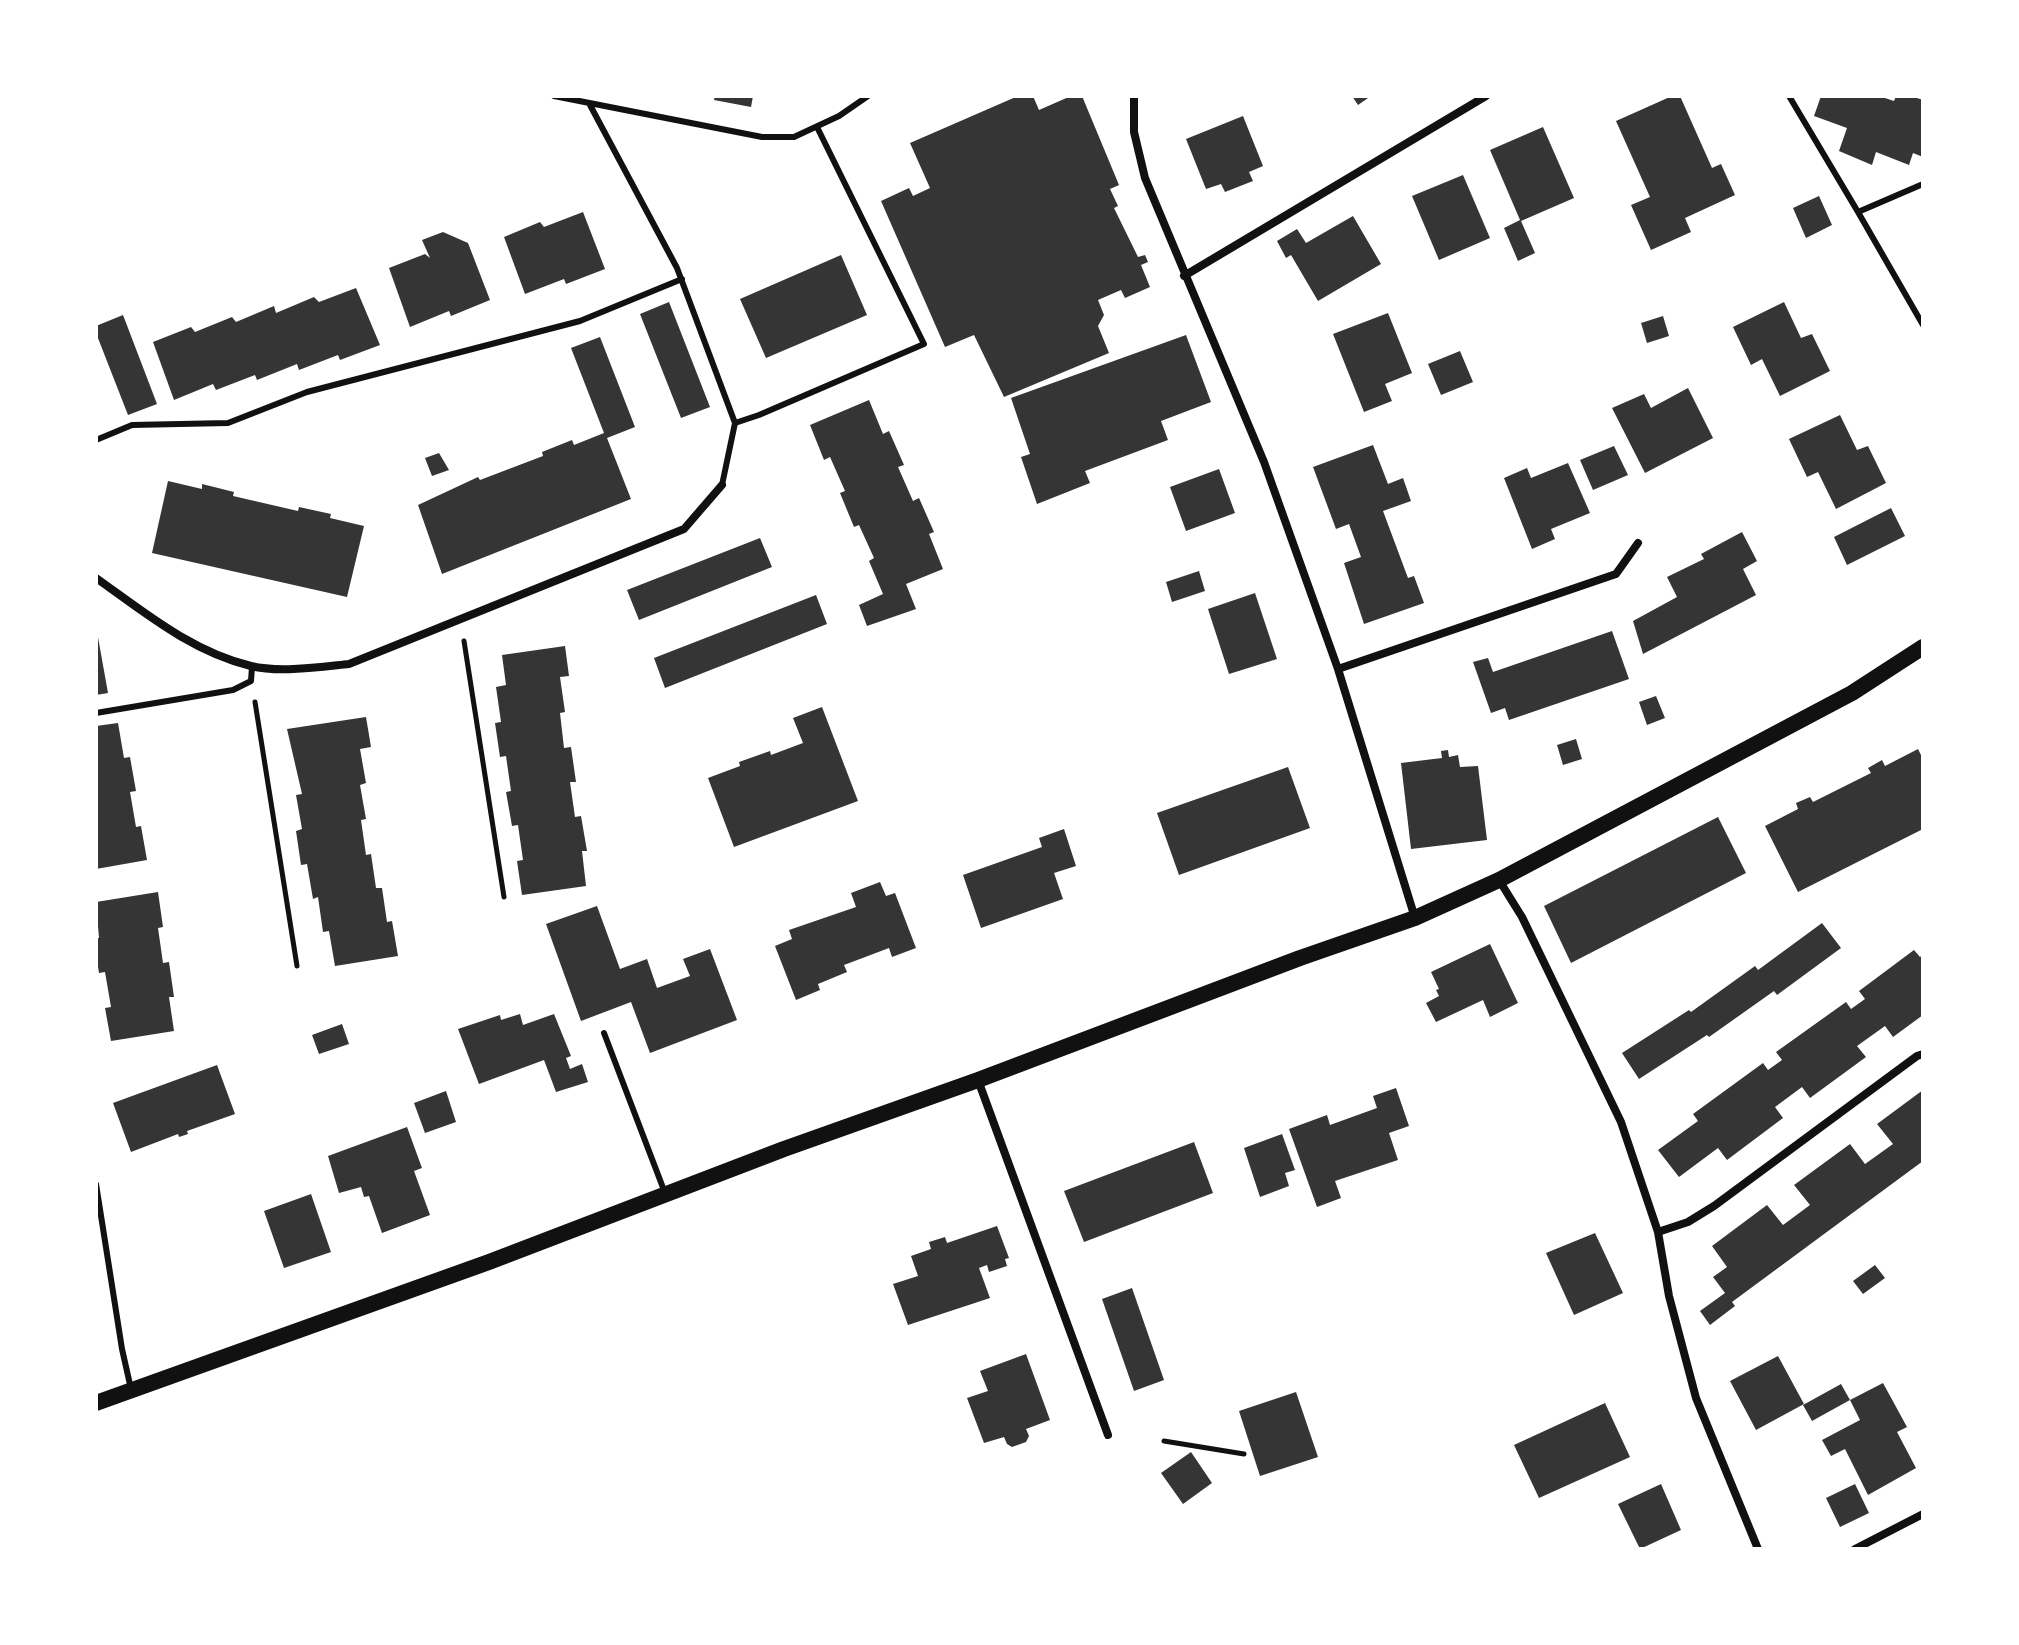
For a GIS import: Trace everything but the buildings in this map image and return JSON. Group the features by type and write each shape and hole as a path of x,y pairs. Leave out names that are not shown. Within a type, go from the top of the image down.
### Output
{"main road":[{"path":"96,1403 459,1273 665,1193 1415,918 1499,880 1852,693 1923,647"}],"street":[{"path":"1134,96 1134,132 1145,178 1264,462 1338,669 1415,918"},
{"path":"1184,276 1486,96"},
{"path":"96,578 200,648 252,667 311,668 349,664 684,529 722,485"},
{"path":"1338,669 1616,574 1638,543"},
{"path":"1499,880 1552,976 1621,1122 1658,1232 1669,1296 1696,1398 1758,1549"},
{"path":"1658,1232 1688,1222 1714,1206 1923,1054"},
{"path":"978,1080 1108,1435"},
{"path":"1855,1549 1923,1514"}],"lane":[{"path":"554,96 762,137 794,137 839,116 868,96"},
{"path":"1789,96 1923,325"},
{"path":"590,105 682,279 735,423 722,485"},
{"path":"735,423 924,344 817,127"},
{"path":"1858,212 1923,184"},
{"path":"96,440 132,425 228,423 307,392 580,321 682,279"},
{"path":"96,713 233,690 251,681 252,667"},
{"path":"604,1033 665,1193"},
{"path":"96,1184 131,1389"}],"path":[{"path":"461,618 504,897"},
{"path":"251,681 297,966"},
{"path":"1164,1441 1244,1454"}]}
